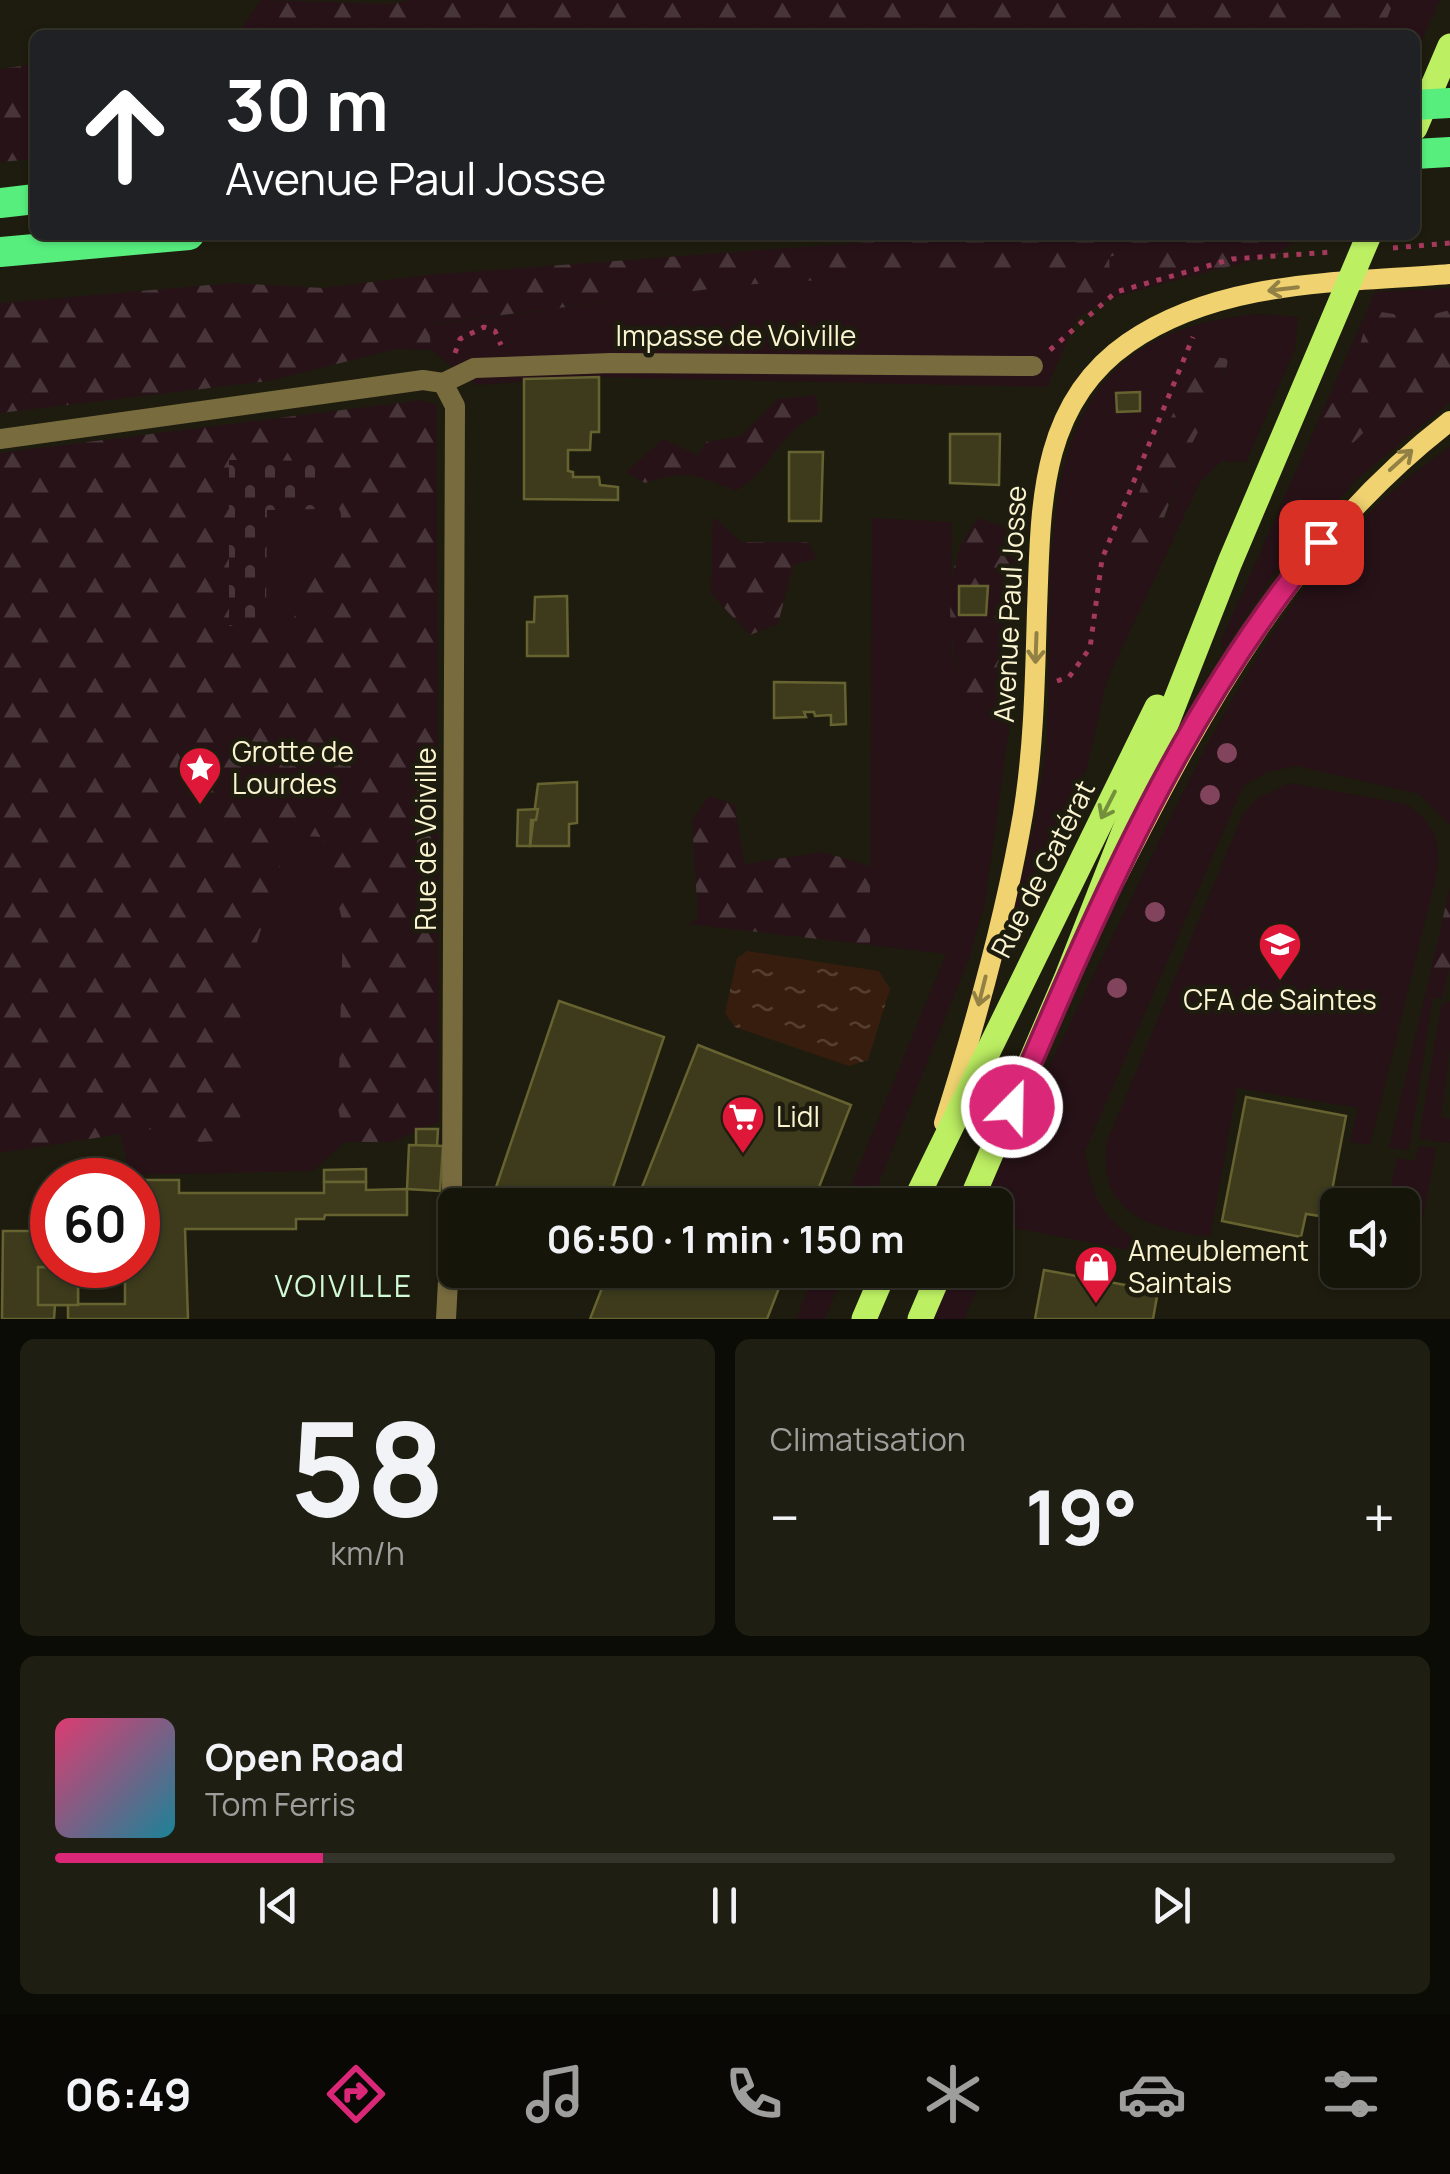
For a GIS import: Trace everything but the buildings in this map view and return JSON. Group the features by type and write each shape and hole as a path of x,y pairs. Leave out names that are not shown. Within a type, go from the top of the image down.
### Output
{"highway":[{"path":"1420,105 1450,103"},
{"path":"1420,154 1450,152"},
{"path":"0,202 30,200"},
{"path":"0,252 133,240"}],"main road":[{"path":"1420,116 1450,46"},
{"name":"Rue de Gatérat","path":"976,1188 1066,979 1230,562 1368,240"},
{"name":"Avenue Paul Josse","path":"933,1158 969,1045 1023,814 1035,688 1042,487 1060,425 1087,381 1126,344 1181,313 1272,290 1450,274"},
{"path":"1066,979 1183,747 1235,660 1298,570 1344,515 1407,454 1450,422"},
{"name":"Rue de Gatérat","path":"920,1188 1230,562"},
{"path":"864,1319 877,1288"},
{"path":"920,1319 933,1288"}],"street":[{"name":"Impasse de Voiville","path":"0,438 433,382 474,368 610,363 1033,366"},
{"name":"Rue de Voiville","path":"433,382 455,406 452,1204 446,1319"}],"path":[{"path":"1035,688 1070,678 1090,648 1102,559 1196,330 1217,302"}],"green space":[{"path":"261,0 392,4 408,0 1394,0 1383,30 240,30"},
{"path":"1394,0 1440,0 1422,40 1420,30 1383,30"},
{"path":"30,65 30,159 0,162 0,69"},
{"path":"896,240 1296,240 1278,254 1165,283 1141,248 1109,257 1111,298 1077,318 1037,266 742,285 429,324 431,350 396,349 269,381 0,413 0,303 233,283 323,288 427,275"},
{"path":"1141,248 1165,283 1111,298 1108,257"},
{"path":"1037,266 1077,318 1047,387 599,377 476,385 431,350 429,325 742,285"},
{"path":"1450,288 1450,402 1357,479 1271,578 1223,651 1221,641 1375,292"},
{"path":"1450,310 1450,388 1411,397 1398,416 1369,427 1341,455 1318,447 1322,412 1347,390 1364,331 1375,311 1418,318"},
{"path":"1260,314 1298,317 1295,349 1246,462 1222,461 1200,482 1107,680 1087,767 1017,912 1015,903 1043,769 1054,520 1066,459 1088,405 1125,361 1181,330","holes":["1210,356 1227,359 1226,375 1185,459 1159,539"]},
{"path":"1210,356 1228,359 1216,398 1190,447 1139,577 1120,579 1131,521 1151,462 1178,405"},
{"path":"816,395 819,413 792,432 757,474 735,491 691,476 671,476 645,483 626,472 663,439 697,455 706,442 741,436 778,399"},
{"path":"422,400 437,405 439,1122 392,1142 345,1142 338,1108 343,924 322,837 289,835 240,1000 243,1108 233,1140 199,1142 171,1126 0,1153 0,453","holes":["230,461 322,461 341,514 339,539 318,557 293,620 266,626 229,625"]},
{"path":"1450,447 1450,825 1419,794 1296,766 1267,772 1243,786 1085,1151 1099,1203 1116,1224 1160,1256 1013,1228 1013,1188 989,1188 1193,774 1262,650 1301,592 1345,538 1394,490"},
{"path":"229,460 322,461 322,509 267,510 266,626 229,626"},
{"path":"322,461 341,514 339,539 318,557 293,620 266,626 267,509"},
{"path":"713,516 741,542 808,542 817,559 793,565 778,624 750,635 711,594"},
{"path":"872,518 951,522 952,652 964,695 1013,699 985,902 970,956 877,1188 850,1188 946,954 870,945"},
{"path":"979,518 1015,531 1013,699 964,695 954,651 952,580 957,557"},
{"path":"1290,783 1406,804 1430,826 1437,844 1436,877 1370,1145 1350,1142 1358,1108 1237,1088 1210,1238 1168,1229 1133,1214 1120,1202 1110,1186 1107,1142 1243,814 1258,798"},
{"path":"709,796 735,805 744,864 823,852 870,866 870,945 688,924 698,919 692,821"},
{"path":"288,835 322,836 343,924 338,1108 345,1142 313,1171 160,1174 160,1158 126,1158 121,1134 171,1126 199,1142 243,1108 240,1000"},
{"path":"1450,887 1450,967 1442,999 1425,996"},
{"path":"1425,996 1433,998 1409,1150 1389,1148"},
{"path":"1450,1001 1450,1047 1441,1117 1450,1119 1450,1143 1419,1139 1441,1005"},
{"path":"1419,1146 1436,1148 1420,1232 1420,1188 1391,1188 1397,1158 1415,1161"},
{"path":"809,1288 837,1288 825,1319 796,1319"},
{"path":"946,1288 977,1288 964,1319 933,1319"}],"water":[{"path":"747,951 879,971 890,989 868,1060 849,1066 735,1027 725,1013 737,959"}],"place":[{"name":"Grotte de Lourdes","path":"200,806"},
{"name":"CFA de Saintes","path":"1280,982"},
{"name":"Lidl","path":"743,1155"},
{"name":"Ameublement Saintais","path":"1096,1305"}],"district":[{"name":"VOIVILLE","path":"344,1287"}],"route":[{"path":"1012,1107 1066,979 1183,747 1235,660 1321,542"}]}
